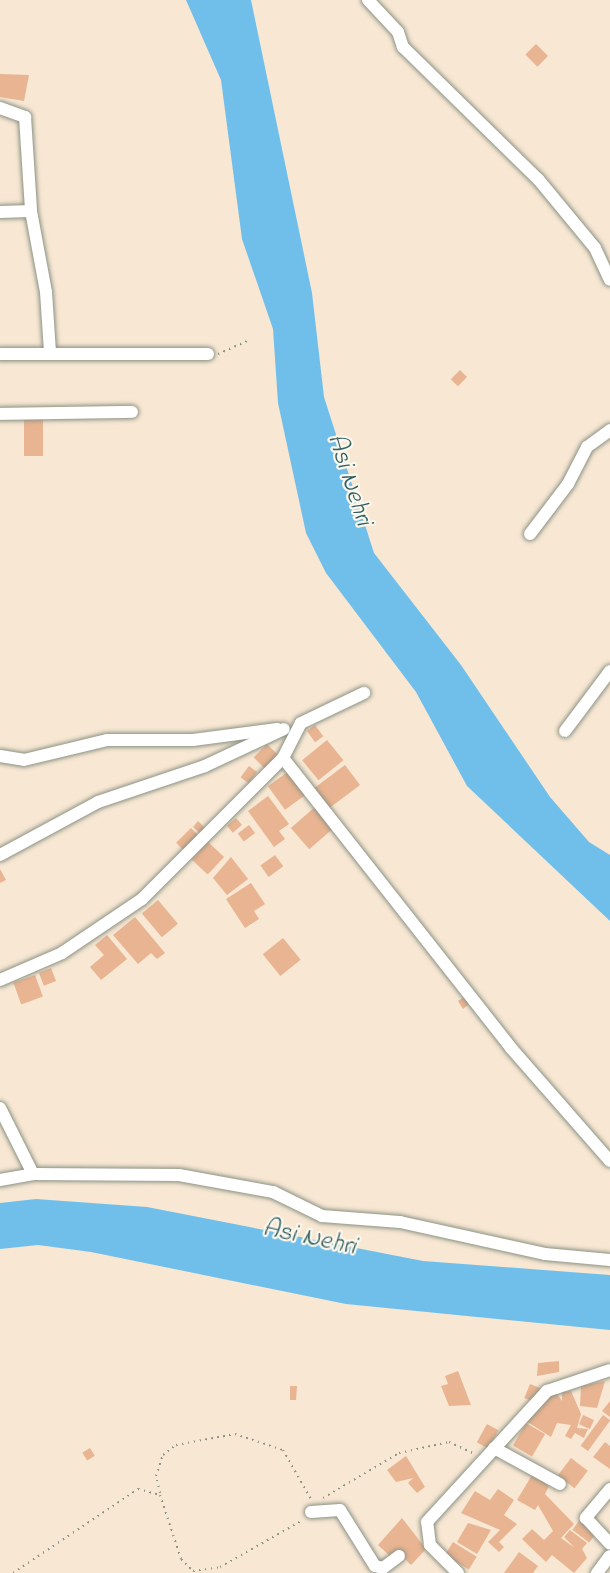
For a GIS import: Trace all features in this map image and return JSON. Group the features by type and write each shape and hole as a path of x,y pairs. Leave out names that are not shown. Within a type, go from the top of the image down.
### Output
{"street":[{"path":"368,0 398,32 403,47 538,178 595,248 610,280"},
{"path":"0,108 25,117 31,211 46,292 50,353"},
{"path":"0,212 31,211"},
{"path":"0,354 208,354"},
{"path":"0,414 132,412"},
{"path":"530,534 568,484 587,447 610,430"},
{"path":"565,730 610,671"},
{"path":"0,855 98,802 205,766 288,734 301,723 364,693"},
{"path":"0,756 24,760 107,740 193,740 288,734"},
{"path":"0,980 62,953 142,899 283,758 288,734"},
{"path":"283,758 511,1048 610,1161"},
{"path":"0,1108 33,1174"},
{"path":"0,1180 33,1174 179,1175 273,1192 322,1216 400,1222 545,1254 610,1260"},
{"path":"458,1573 430,1545 425,1527 547,1391 610,1370"},
{"path":"494,1448 560,1484"},
{"path":"610,1489 586,1518 610,1544"},
{"path":"313,1510 340,1510 375,1566 384,1568 399,1556"},
{"path":"597,1573 610,1556"}],"path":[{"path":"208,354 224,354 247,341"},
{"path":"313,1510 283,1450 235,1434 176,1445 163,1455 156,1476 181,1559 193,1571 220,1566 299,1525 328,1494 362,1479 399,1453 449,1443 486,1458"},
{"path":"13,1573 138,1489 160,1495"}],"water":[{"name":"Asi Nehri","path":"186,0 251,0 312,293 324,397 374,553 461,665 550,797 589,842 610,855 610,921 467,786 416,692 326,573 306,533 278,403 273,329 242,239 221,80"},
{"name":"Asi Nehri","path":"36,1199 147,1207 423,1261 610,1275 610,1330 346,1304 91,1252 38,1245 0,1249 0,1203"}],"building":[{"path":"536,44 548,56 537,67 525,55"},
{"path":"0,74 29,75 24,101 0,97"},
{"path":"460,370 467,377 458,386 451,379"},
{"path":"24,420 43,420 43,456 24,456"},
{"path":"315,725 323,736 315,742 307,731"},
{"path":"327,740 343,760 318,780 302,760"},
{"path":"267,744 279,756 266,769 254,757"},
{"path":"345,765 360,785 328,809 313,789"},
{"path":"249,766 257,772 249,783 241,777"},
{"path":"289,771 306,794 285,810 268,786"},
{"path":"268,796 289,824 279,831 285,839 274,847 248,811"},
{"path":"315,807 333,828 309,849 291,828"},
{"path":"236,818 242,825 233,833 227,826"},
{"path":"198,821 207,830 202,835 193,827"},
{"path":"249,825 255,833 244,841 238,833"},
{"path":"191,828 200,837 185,852 176,843"},
{"path":"208,842 224,857 208,875 192,860"},
{"path":"275,855 283,866 269,877 260,866"},
{"path":"231,857 248,879 227,895 213,878"},
{"path":"0,869 6,880 0,883"},
{"path":"251,883 265,904 254,911 259,919 245,928 226,899"},
{"path":"158,900 178,924 162,937 142,913"},
{"path":"135,917 165,953 157,959 151,953 138,964 113,935"},
{"path":"107,935 127,959 101,980 90,967 104,955 95,945"},
{"path":"283,938 301,960 280,976 263,954"},
{"path":"51,968 56,981 44,986 39,973"},
{"path":"35,975 43,997 21,1004 13,983"},
{"path":"464,997 469,1004 463,1009 458,1001"},
{"path":"559,1361 559,1372 537,1376 538,1363"},
{"path":"458,1371 471,1405 449,1406 441,1386 448,1384 445,1376"},
{"path":"605,1381 597,1408 580,1406 581,1386"},
{"path":"530,1384 540,1388 535,1402 524,1398"},
{"path":"290,1386 297,1386 296,1400 290,1400"},
{"path":"555,1391 562,1401 562,1392 571,1391 581,1414 577,1428 588,1429 584,1438 575,1433 571,1439 565,1436 571,1425 557,1423 551,1437 526,1421"},
{"path":"610,1401 610,1417 602,1411"},
{"path":"583,1415 594,1420 590,1429 579,1424"},
{"path":"603,1415 610,1421 588,1451 581,1446"},
{"path":"526,1423 545,1434 532,1457 513,1446"},
{"path":"487,1424 498,1430 488,1449 477,1442"},
{"path":"605,1442 610,1446 610,1469 593,1457"},
{"path":"90,1448 95,1456 87,1460 82,1453"},
{"path":"406,1456 425,1487 417,1493 408,1483 413,1478 396,1482 387,1470"},
{"path":"571,1458 588,1471 575,1488 558,1476"},
{"path":"532,1475 549,1486 545,1494 574,1524 561,1538 575,1548 564,1537 570,1530 587,1543 582,1549 587,1558 574,1573 552,1555 546,1562 522,1539 532,1529 544,1540 553,1531 538,1505 535,1510 517,1500"},
{"path":"498,1489 514,1500 504,1515 517,1524 499,1542 504,1547 499,1552 488,1542 500,1530 461,1513 475,1491 490,1500"},
{"path":"402,1518 426,1549 411,1565 397,1551 391,1557 378,1545"},
{"path":"579,1521 596,1534 589,1542 572,1530"},
{"path":"468,1523 491,1530 477,1554 457,1542"},
{"path":"453,1542 477,1557 469,1570 445,1555"},
{"path":"519,1552 538,1566 533,1573 504,1573"}]}
